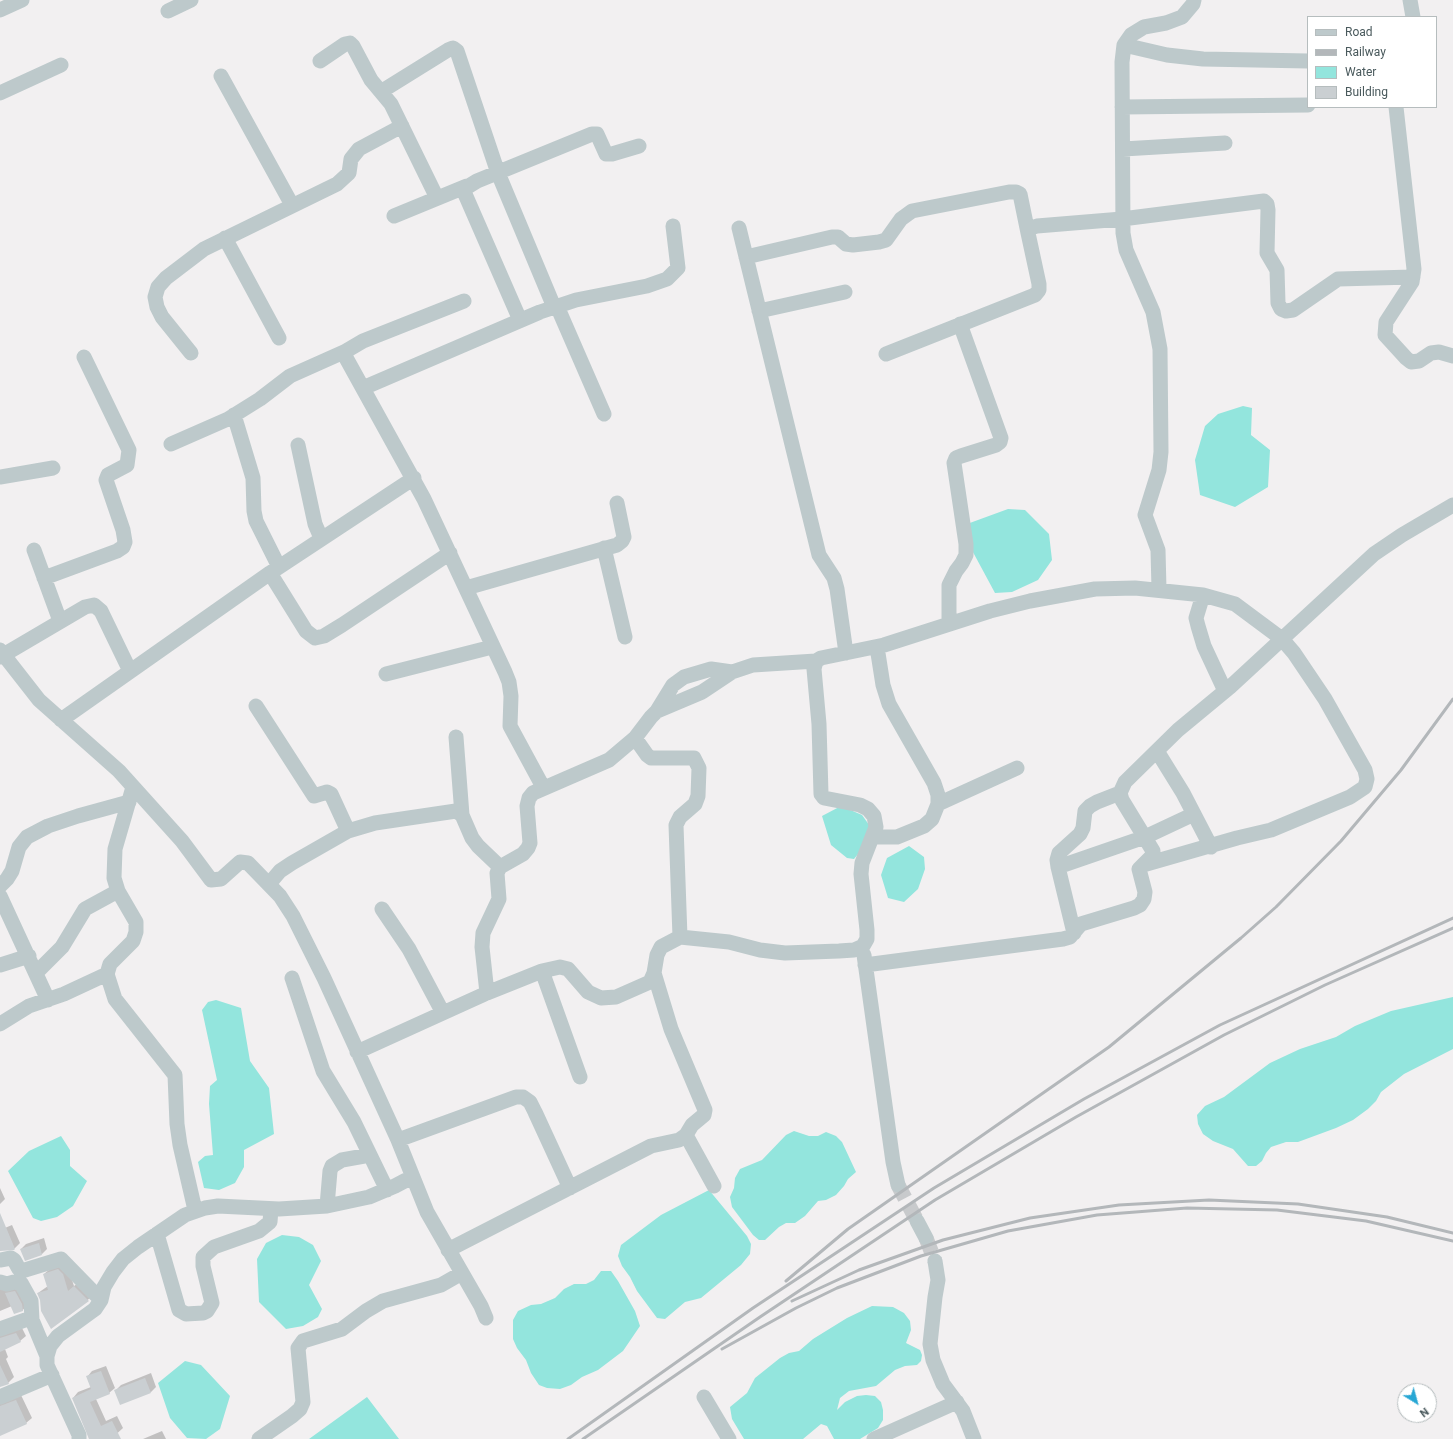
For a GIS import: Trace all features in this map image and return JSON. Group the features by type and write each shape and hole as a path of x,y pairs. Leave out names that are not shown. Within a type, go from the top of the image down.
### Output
{"street":[{"path":"0,10 22,0"},
{"path":"168,12 191,0"},
{"path":"1159,589 1158,550 1145,515 1159,470 1161,452 1160,350 1153,312 1126,250 1122,219 1122,62 1124,45 1131,35 1144,27 1166,23 1182,17 1193,4 1194,0"},
{"path":"1410,0 1413,16"},
{"path":"320,61 350,43 371,80 392,104 437,198"},
{"path":"1124,45 1167,55 1203,59 1307,61"},
{"path":"382,91 453,48 460,55 498,172 604,414"},
{"path":"0,93 61,65"},
{"path":"221,76 292,205"},
{"path":"1122,107 1307,105"},
{"path":"1396,108 1414,269 1413,277 1407,290 1386,322 1385,336 1406,358 1412,362 1419,361 1431,353 1439,352 1453,356"},
{"path":"191,353 162,317 157,307 155,297 156,292 158,287 166,278 204,249 346,178 351,167 351,159 359,149 402,126"},
{"path":"394,216 592,134 597,134 606,154 612,154 639,146"},
{"path":"1123,150 1225,143"},
{"path":"467,186 464,189 464,194 520,320"},
{"path":"746,257 832,237 838,237 846,244 853,245 878,242 886,240 901,219 912,211 1009,192 1016,192 1020,194 1039,290 1027,299 886,354"},
{"path":"1028,233 1031,228 1037,226 1122,219 1264,201 1267,204 1268,210 1267,254 1277,270 1278,303 1281,309 1286,311 1293,310 1338,279 1413,277"},
{"path":"363,388 556,306 576,300 647,286 667,279 678,268 673,226"},
{"path":"739,228 819,556 834,578 838,590 846,653"},
{"path":"225,238 279,338"},
{"path":"759,311 845,292"},
{"path":"171,444 234,415 260,399 290,376 363,342 464,300"},
{"path":"949,623 949,585 966,555 966,544 954,462 956,458 996,445 1000,442 1001,438 960,324"},
{"path":"346,351 345,356 414,478 509,682 510,726 543,787"},
{"path":"44,578 117,551 123,547 125,542 123,530 106,480 108,475 127,465 129,450 84,357"},
{"path":"234,415 253,478 256,521 275,570 306,631 315,638 324,636 342,625 450,553"},
{"path":"298,445 315,524 321,538"},
{"path":"0,477 53,468"},
{"path":"61,720 321,538 414,478"},
{"path":"466,588 617,545 624,537 617,503"},
{"path":"1074,933 1057,860 1059,853 1080,834 1083,828 1085,811 1097,802 1120,793 1125,782 1193,716 1226,691 1374,554 1402,534 1453,506"},
{"path":"604,548 625,637"},
{"path":"34,550 60,621"},
{"path":"487,992 482,947 483,933 499,899 497,873 500,867 523,854 530,843 527,806 529,798 533,793 543,787 600,766 616,755 635,738 651,717 658,711 702,692 732,672 753,665 816,661 821,658 877,647 949,623 1030,601 1079,592 1120,588 1159,589 1203,595 1235,604 1282,639 1306,669 1325,699 1365,770 1367,778 1365,787 1350,797 1271,830 1142,864"},
{"path":"1203,595 1196,618 1204,646 1226,691"},
{"path":"130,671 98,607 94,605 85,607 1,654 34,694 61,720 100,753 133,787 182,841 211,880 221,879 240,862 248,863 274,878 324,978 356,1052 398,1140 399,1184"},
{"path":"386,674 492,647"},
{"path":"873,837 897,837 924,826 932,819 938,804 938,795 934,783 889,704 883,685 877,647"},
{"path":"816,661 814,669 819,724 821,794 824,798 860,805 868,809 874,816 876,827 862,863 861,874 867,930 867,939 863,946 893,1162 898,1184"},
{"path":"658,711 673,685 684,677 711,668 732,672"},
{"path":"256,706 314,796 327,792 331,794 348,831"},
{"path":"456,737 462,815 472,838 500,867"},
{"path":"635,738 646,755 651,758 694,758 699,768 698,796 695,804 680,817 676,825 680,937"},
{"path":"1157,751 1183,793 1211,846"},
{"path":"938,804 1017,768"},
{"path":"133,787 116,849 114,878 118,891 136,922 136,932 133,940 110,964 107,974 114,999 175,1075 177,1124 180,1145 195,1210"},
{"path":"865,965 1063,939 1074,933 1078,927 1085,922 1140,905 1144,899 1145,892 1139,869 1142,864 1152,856 1153,852 1126,808 1120,793"},
{"path":"0,886 12,871 19,847 26,837 48,826 129,802"},
{"path":"274,878 292,863 348,831 375,824 447,812 456,811 462,815"},
{"path":"1058,867 1144,837 1194,814"},
{"path":"36,973 62,947 85,909 118,891"},
{"path":"0,896 48,1000"},
{"path":"382,909 409,949 443,1013"},
{"path":"356,1052 487,992 542,971 560,967 568,969 588,992 602,998 616,997 650,982 654,973 657,955 661,948 680,937 729,942 760,950 786,953 854,950 863,946"},
{"path":"0,965 29,956"},
{"path":"542,971 580,1077"},
{"path":"448,1250 651,1146 679,1140 686,1135 692,1125 704,1115 705,1110 671,1029 654,973"},
{"path":"0,1024 29,1006 48,1000 107,974"},
{"path":"292,978 323,1071 354,1122 370,1155 427,1212 448,1250 456,1276 481,1306 486,1318"},
{"path":"398,1140 516,1097 523,1097 530,1102 570,1188"},
{"path":"686,1135 714,1186"},
{"path":"327,1206 330,1171 332,1166 342,1160 370,1155"},
{"path":"47,1356 50,1346 58,1336 95,1309 101,1300 104,1287 112,1272 123,1260 157,1234 195,1210 218,1206 271,1208 327,1206 369,1197 399,1184"},
{"path":"157,1234 180,1310 186,1314 203,1313 207,1311 212,1303 203,1266 203,1257 214,1247 259,1231 270,1222 271,1208"},
{"path":"917,1221 926,1238"},
{"path":"0,1260 11,1258 14,1260 19,1269 25,1270 61,1259 101,1300"},
{"path":"935,1261 938,1280 930,1344 933,1360 943,1384 964,1411 974,1439"},
{"path":"259,1439 300,1409 303,1402 298,1348 303,1341 342,1329 366,1311 383,1301 456,1276"},
{"path":"0,1282 7,1284 14,1282 21,1283 31,1301 32,1320 47,1356 48,1365 79,1435 79,1439"},
{"path":"0,1328 25,1320 32,1320"},
{"path":"0,1397 52,1375"},
{"path":"704,1397 729,1439"},
{"path":"874,1439 957,1402"}],"water":[{"path":"1243,406 1252,408 1251,435 1270,450 1268,487 1235,507 1200,495 1195,460 1205,426 1218,414"},
{"path":"1008,509 1025,510 1049,534 1052,560 1038,580 1012,592 995,593 967,541 967,524"},
{"path":"841,806 862,815 872,829 873,836 854,859 847,858 831,845 822,816"},
{"path":"909,846 924,857 925,869 918,889 904,902 888,898 881,875 887,858"},
{"path":"1453,997 1453,1049 1404,1074 1381,1092 1376,1101 1368,1109 1353,1120 1298,1142 1286,1142 1271,1147 1262,1161 1256,1166 1248,1166 1233,1149 1213,1141 1203,1134 1198,1124 1197,1115 1205,1106 1224,1097 1270,1063 1300,1049 1336,1037 1355,1026 1391,1011"},
{"path":"216,1000 241,1008 250,1061 269,1088 274,1134 244,1150 244,1167 235,1183 219,1190 204,1188 198,1162 205,1156 213,1155 209,1104 210,1086 217,1080 202,1010 208,1002"},
{"path":"794,1131 809,1136 818,1136 826,1132 836,1136 842,1142 856,1172 848,1179 836,1195 826,1200 818,1201 805,1216 795,1223 786,1223 779,1227 765,1240 759,1240 753,1235 732,1207 730,1197 734,1188 735,1178 740,1169 762,1160 786,1135"},
{"path":"61,1136 70,1150 70,1166 87,1181 73,1206 57,1217 41,1221 33,1218 8,1171 29,1151"},
{"path":"709,1190 747,1236 751,1244 750,1254 741,1265 701,1298 685,1302 665,1319 657,1318 637,1291 630,1277 622,1266 618,1256 621,1245 661,1215"},
{"path":"282,1235 299,1237 313,1245 321,1261 309,1285 322,1309 318,1317 303,1326 286,1329 259,1302 257,1259 266,1243"},
{"path":"601,1271 611,1271 635,1311 640,1326 623,1351 598,1370 582,1377 571,1385 560,1389 547,1388 539,1385 513,1339 513,1320 518,1311 531,1305 541,1304 555,1298 564,1289 574,1284 586,1284 594,1280"},
{"path":"872,1306 893,1307 904,1313 910,1321 911,1330 906,1343 920,1350 922,1355 921,1361 917,1365 905,1366 895,1370 876,1386 849,1391 840,1398 837,1410 845,1402 857,1396 875,1396 881,1402 883,1410 883,1420 878,1428 860,1439 834,1439 827,1426 821,1424 803,1439 744,1439 732,1419 730,1407 747,1393 755,1378 780,1358 789,1353 799,1351 813,1339 847,1318"},
{"path":"185,1361 201,1365 230,1396 220,1429 206,1439 187,1438 170,1418 158,1383"},
{"path":"367,1397 399,1439 309,1439"}],"building":[{"path":"0,1213 15,1249 14,1250 0,1251"},
{"path":"39,1243 42,1255 25,1261 20,1249"},
{"path":"58,1269 63,1274 68,1291 74,1286 89,1301 51,1329 41,1311 40,1300 37,1293 48,1290 43,1274"},
{"path":"15,1291 22,1304 23,1311 14,1314 5,1293"},
{"path":"16,1333 21,1342 0,1352 0,1338"},
{"path":"0,1365 9,1384 0,1387"},
{"path":"101,1371 110,1394 90,1402 101,1426 112,1421 121,1439 89,1439 72,1398 91,1389 86,1376"},
{"path":"145,1378 151,1393 120,1405 114,1390"},
{"path":"16,1400 27,1424 0,1436 0,1406"}],"tunnel":[{"path":"898,1185 917,1221"},
{"path":"926,1238 935,1261"}],"railway":[{"path":"786,1281 848,1229 1109,1047 1241,938 1276,907 1341,841 1401,770 1453,699"},
{"path":"568,1439 753,1308 934,1188 1084,1099 1220,1025 1453,918"},
{"path":"583,1439 760,1317 935,1200 1076,1117 1224,1035 1325,985 1453,928"},
{"path":"792,1301 859,1270 943,1240 1030,1218 1119,1205 1209,1200 1298,1204 1387,1217 1453,1233"},
{"path":"722,1349 796,1308 837,1288 921,1256 1008,1231 1097,1215 1187,1208 1277,1210 1366,1221 1453,1241"}]}
